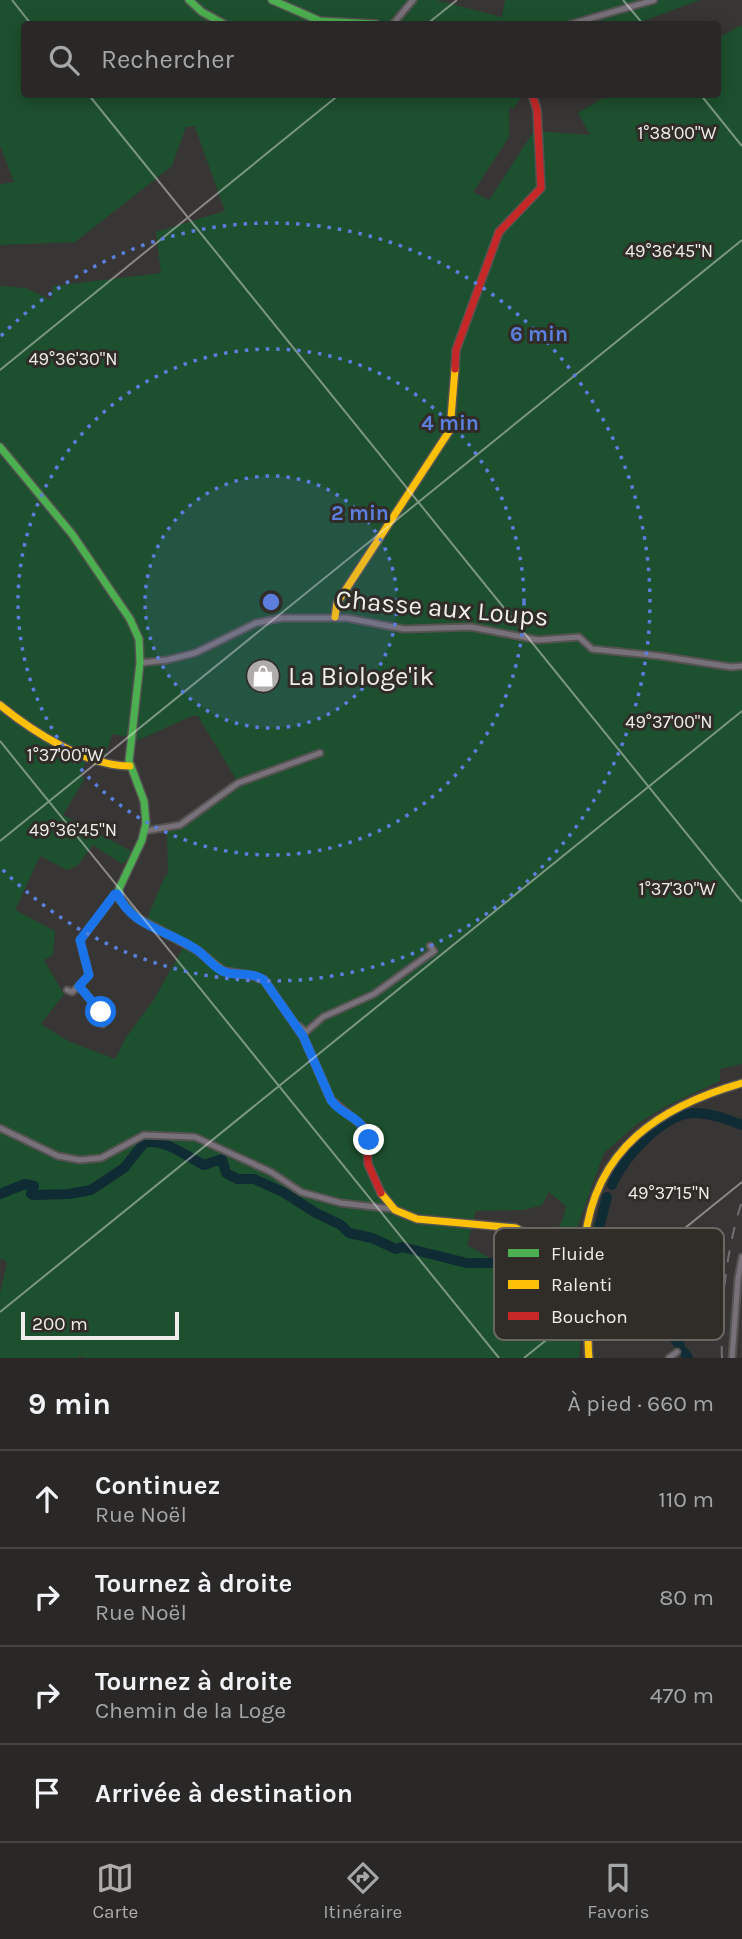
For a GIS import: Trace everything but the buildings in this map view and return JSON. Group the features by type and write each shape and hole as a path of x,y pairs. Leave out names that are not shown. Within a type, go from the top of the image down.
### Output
{"street":[{"path":"189,0 202,12 218,21"},
{"path":"272,0 320,21"},
{"path":"396,21 413,0"},
{"path":"585,21 654,0"},
{"path":"335,617 337,603 450,430 456,350 499,232 541,188 537,110 533,98"},
{"path":"0,447 72,534 130,620 139,639 141,663 130,766 144,801 145,831 118,894 115,894 80,940 89,975 72,992 67,990"},
{"name":"Chasse aux Loups","path":"141,663 195,653 256,623 282,618 335,617 404,629 471,627 528,639 572,636 583,640 592,649 731,667 742,666"},
{"path":"0,705 29,729 64,749 117,766 130,766"},
{"path":"145,831 180,825 238,783 320,753"},
{"path":"118,894 133,916 197,950 219,969 261,978 303,1036 335,1106 354,1116 366,1130 369,1140 368,1163 393,1209"},
{"path":"293,1021 306,1032 323,1017 374,994 407,972 434,951 430,946"},
{"path":"79,986 101,1012 103,1024"},
{"path":"588,1228 597,1197 613,1161 631,1139 672,1109 703,1094 742,1083"},
{"path":"0,1128 61,1157 80,1160 101,1158 145,1135 195,1137 271,1172 301,1192 341,1203 393,1209 407,1217 424,1221 516,1228"},
{"path":"732,1358 742,1257"},
{"path":"589,1340 589,1358"},
{"path":"669,1358 677,1352"}],"green space":[{"path":"0,0 436,0 502,17 505,0 700,0 643,21 21,21 21,98 521,98 513,109 509,106 509,137 473,192 489,200 534,131 590,135 578,113 603,98 721,98 721,36 742,25 742,1064 720,1069 720,1081 666,1106 637,1124 604,1153 577,1228 558,1228 566,1206 549,1192 542,1205 523,1210 476,1211 467,1245 494,1261 494,1340 580,1340 579,1358 0,1358 0,1293 7,1264 0,1259 0,286 26,288 51,300 53,286 161,273 156,232 225,211 195,127 198,126 186,127 172,166 75,242 0,245 0,184 14,182 0,145","holes":["192,716 198,716 236,779 237,787 187,825 167,832 168,874 147,919 188,939 153,1001 127,1036 115,1059 68,1041 41,1024 64,994 44,960 53,955 55,931 15,910 40,856 67,870 77,866 93,845 122,864 130,859 133,852 63,815 85,778 80,775 90,753 105,756 112,734 128,737 134,742"]}],"waterway":[{"path":"612,1185 634,1151 670,1120 701,1113 742,1125"},
{"path":"0,1194 25,1184 34,1186 33,1195 91,1190 124,1168 144,1143 159,1143 204,1165 222,1159 226,1173 237,1179 254,1179 283,1192 341,1225 349,1233 372,1238 396,1249 402,1247 467,1263 494,1263"},
{"path":"599,1228 607,1197"},
{"path":"676,1340 680,1346"},
{"path":"684,1352 688,1358"}],"railway":[{"path":"724,1292 732,1239 742,1201"},
{"path":"722,1340 722,1358"}],"traffic: fast":[{"path":"189,0 202,12 218,21"},
{"path":"272,0 320,21"},
{"path":"0,447 72,534 130,619 139,639 140,663 129,761 144,801 146,823 142,840 119,889 120,900 137,918 197,950 223,971"}],"traffic: slow":[{"path":"335,617 337,603 450,430 455,369"},
{"path":"0,705 28,726 78,754 130,766"},
{"path":"587,1228 591,1208 602,1180 618,1156 637,1136 685,1104 742,1083"},
{"path":"381,1193 395,1210 417,1219 516,1228"},
{"path":"588,1340 589,1358"}],"traffic: jam":[{"path":"455,369 456,350 499,232 541,188 537,110 533,98"},
{"path":"223,971 264,980 303,1036 331,1100 364,1127 368,1164 381,1193"}],"place":[{"name":"La Biologe'ik","path":"263,676"}],"route":[{"path":"101,1012 79,986 89,975 80,940 115,894 118,894 133,916 197,950 219,969 230,973 249,974 264,980 303,1036 331,1100 335,1106 354,1116 362,1124 369,1140"}]}
